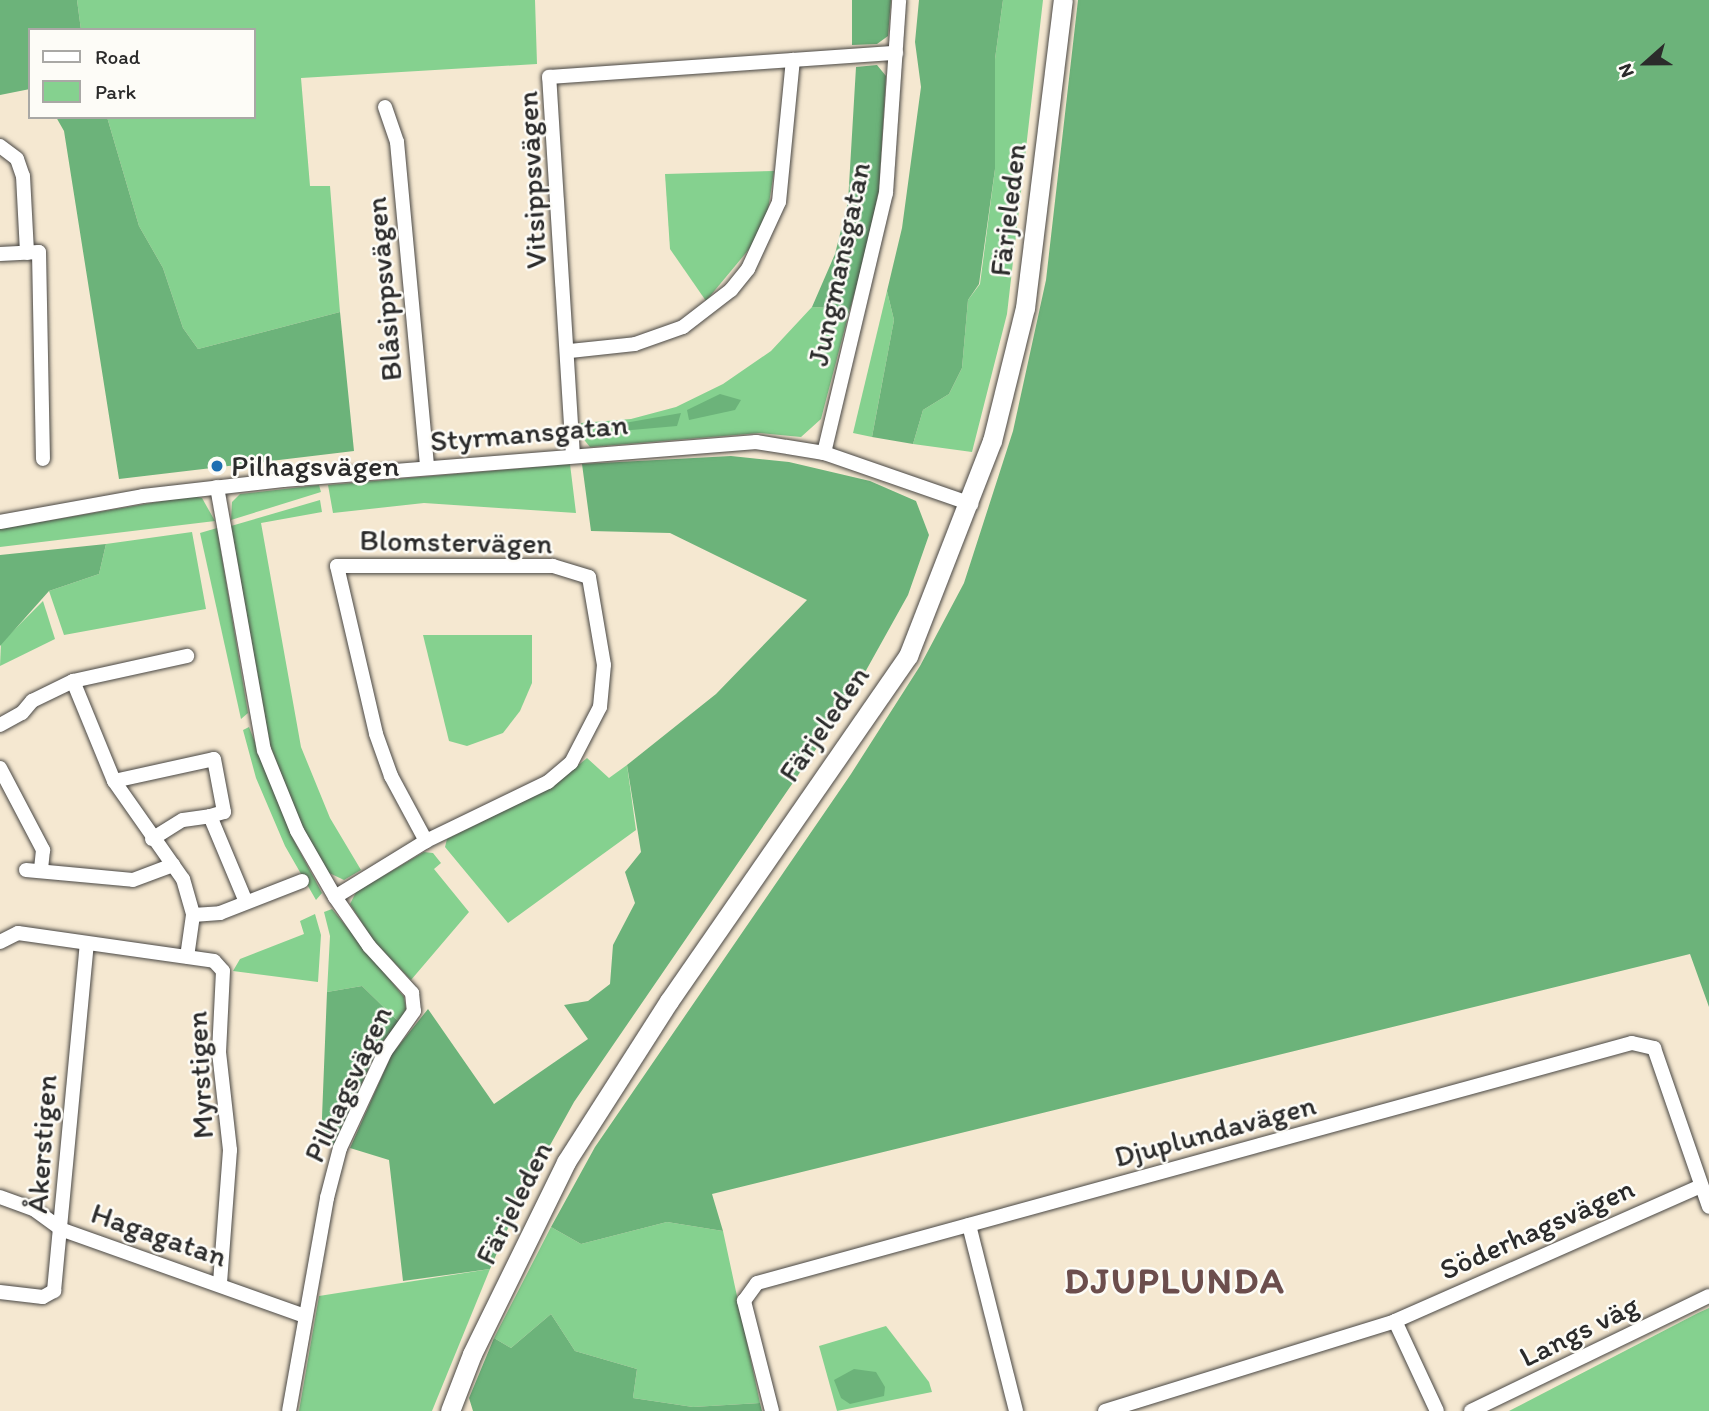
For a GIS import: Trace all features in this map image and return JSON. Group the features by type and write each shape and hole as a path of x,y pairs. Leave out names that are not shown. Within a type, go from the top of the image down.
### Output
{"main road":[{"name":"Färjeleden","path":"450,1411 472,1354 566,1162 669,1000 908,656 971,504 992,441 1026,308 1063,0"}],"street":[{"name":"Jungmansgatan","path":"824,453 887,193 900,0"},
{"name":"Vitsippsvägen","path":"573,456 570,351 549,77 895,53"},
{"path":"570,351 635,344 683,327 731,290 748,269 779,202 793,60"},
{"name":"Blåsippsvägen","path":"385,107 397,142 427,468"},
{"path":"0,146 17,159 23,176 27,253"},
{"path":"0,254 39,252 43,458"},
{"name":"Styrmansgatan","path":"0,522 217,487 756,442 824,453 971,504"},
{"name":"Pilhagsvägen","path":"217,487 255,719 297,831 335,897 369,946 412,993 414,1011 385,1052 340,1148 305,1316 289,1411"},
{"name":"Blomstervägen","path":"335,897 426,841 548,782 577,754 600,707 604,666 589,577 553,565 337,566 376,734 391,776 426,841"},
{"path":"0,725 22,713 32,701 74,681 187,656"},
{"path":"74,681 114,781 152,839 183,879 193,915 187,957"},
{"path":"114,781 214,759 224,812 183,820 152,839"},
{"path":"0,768 43,849 33,869 133,880 173,865"},
{"path":"210,816 246,902"},
{"path":"193,915 220,913 302,881"},
{"name":"Myrstigen","path":"0,942 18,933 87,945 187,957 214,961 224,975 219,1052 230,1150 220,1282"},
{"name":"Åkerstigen","path":"0,1292 43,1297 54,1291 63,1230 76,1018 87,945"},
{"name":"Djuplundavägen","path":"772,1411 744,1301 749,1290 757,1283 1632,1043 1654,1048 1709,1207"},
{"name":"Söderhagsvägen","path":"1105,1411 1395,1321 1701,1186"},
{"name":"Hagagatan","path":"0,1197 35,1210 63,1230 220,1282 305,1316"},
{"path":"969,1226 1016,1411"},
{"name":"Langs väg","path":"1471,1411 1709,1296"},
{"path":"1395,1321 1437,1411"}],"green space":[{"path":"0,0 77,0 81,28 28,28 28,89 0,95"},
{"path":"77,0 535,0 537,64 301,78 310,186 330,186 340,312 198,349 183,328 163,268 139,226 108,119 256,119 256,28 81,28"},
{"path":"852,0 891,0 888,36 877,44 852,45"},
{"path":"919,0 1003,0 995,59 995,169 979,284 968,300 962,368 949,394 923,410 913,444 872,437 894,320 887,291 902,228 921,87 915,42"},
{"path":"1003,0 1043,0 1007,314 972,452 913,444 923,410 949,394 962,368 968,300 980,284 995,169 995,59"},
{"path":"1078,0 1709,0 1709,1007 1690,954 712,1194 723,1231 667,1222 581,1244 551,1227 595,1147 851,774 920,666 964,583 1013,431 1046,280"},
{"path":"877,65 886,76 879,190 864,259 850,309 812,307 835,254 848,202 856,67"},
{"path":"57,119 108,119 139,226 163,268 183,328 198,349 340,312 354,451 119,479 64,131"},
{"path":"774,171 767,217 755,242 706,301 670,249 665,174"},
{"path":"887,291 894,320 872,437 853,433"},
{"path":"812,307 850,309 821,419 801,437 760,433 590,447 581,436 581,423 631,419 676,407 723,384 771,351"},
{"path":"720,394 741,400 735,410 689,420 687,410"},
{"path":"681,413 677,426 620,431 619,424"},
{"path":"731,456 789,462 870,481 916,501 929,535 908,595 849,701 574,1102 523,1194 490,1269 403,1281 389,1160 350,1148 392,1054 428,1009 494,1104 588,1039 564,1005 588,1001 610,984 613,945 635,903 625,872 641,852 627,765 716,694 807,600 670,533 591,531 582,464"},
{"path":"570,464 576,513 424,503 333,513 328,485"},
{"path":"319,485 321,492 231,520 232,502 240,494"},
{"path":"192,496 202,498 215,521 0,547 0,529"},
{"path":"320,500 322,512 261,523 301,747 330,818 361,870 344,880 325,871 302,827 270,745 231,526"},
{"path":"217,528 248,713 241,719 200,533"},
{"path":"192,532 206,609 64,635 49,591 99,574 106,544"},
{"path":"106,544 99,574 49,591 0,646 0,555"},
{"path":"43,601 55,639 0,666 1,643"},
{"path":"423,635 532,635 532,683 520,711 503,733 467,746 449,741"},
{"path":"249,727 292,837 322,893 316,900 285,846 256,778 243,730"},
{"path":"587,758 609,778 627,765 636,830 508,923 445,847 447,839 552,787"},
{"path":"424,852 433,853 441,863 434,869 469,912 411,980 373,940 350,904 356,892"},
{"path":"332,909 404,997 406,1009 399,1022 362,986 327,992 330,936 324,912"},
{"path":"315,914 321,935 318,982 233,971 240,959 304,934 300,921"},
{"path":"362,986 399,1022 379,1046 333,1146 321,1142 327,992"},
{"path":"667,1222 723,1231 760,1403 693,1407 633,1398 637,1369 575,1351 551,1314 511,1348 494,1338 551,1227 581,1244"},
{"path":"490,1269 432,1411 299,1411 319,1296"},
{"path":"1709,1308 1709,1411 1509,1411 1698,1313"},
{"path":"551,1314 575,1351 637,1369 633,1398 693,1407 760,1403 762,1411 473,1411 469,1398 494,1338 511,1348"},
{"path":"886,1326 929,1382 932,1392 837,1411 819,1346"},
{"path":"854,1369 876,1372 885,1387 884,1396 850,1404 841,1398 834,1380"}],"place":[{"name":"Pilhagsvägen","path":"217,466"}],"district":[{"name":"DJUPLUNDA","path":"1175,1280"}]}
